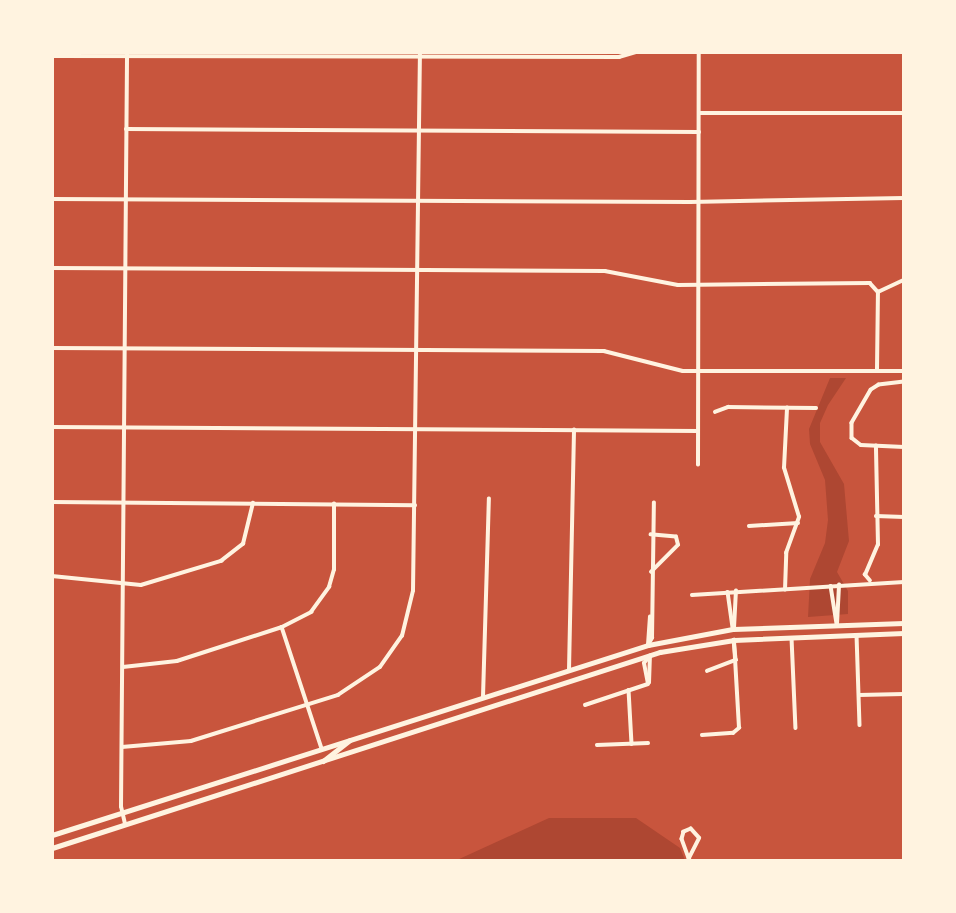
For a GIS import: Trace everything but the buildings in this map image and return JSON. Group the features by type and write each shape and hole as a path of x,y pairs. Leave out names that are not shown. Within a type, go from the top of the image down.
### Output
{"main road":[{"path":"52,835 648,645 733,629 904,622"},
{"path":"837,625 837,636"},
{"path":"733,629 734,640"},
{"path":"52,848 649,655 734,640 904,633"},
{"path":"648,645 649,655"},
{"path":"569,670 572,680"},
{"path":"483,697 485,708"},
{"path":"379,730 382,741"},
{"path":"323,761 350,740"},
{"path":"230,778 234,789"},
{"path":"61,833 66,844"}],"street":[{"path":"52,56 619,57 636,52"},
{"path":"698,465 699,52"},
{"path":"125,824 122,813 122,747 127,55"},
{"path":"122,747 191,741 307,705 354,687 380,667 397,646 414,591 418,429 420,55"},
{"path":"699,113 904,113"},
{"path":"126,130 698,132"},
{"path":"52,198 419,201 904,198"},
{"path":"52,268 605,271 698,285 870,283 878,292 877,371"},
{"path":"878,292 904,280"},
{"path":"52,348 618,352 670,369 698,371 904,371"},
{"path":"904,383 879,385 871,390 853,418 855,442 904,447"},
{"path":"715,412 728,407 816,408"},
{"path":"785,590 786,553 798,523 799,508 783,459 787,408"},
{"path":"52,427 698,431"},
{"path":"569,670 574,430"},
{"path":"870,581 865,575 878,545 876,446"},
{"path":"483,697 489,499"},
{"path":"52,502 415,505"},
{"path":"52,576 124,585 153,583 232,556 248,534 253,503"},
{"path":"648,645 653,638 650,617 654,503"},
{"path":"123,667 177,661 282,628 311,612 329,587 334,504"},
{"path":"876,516 904,517"},
{"path":"748,526 798,523"},
{"path":"651,536 676,537 678,545 651,573"},
{"path":"692,595 785,590 870,581 904,582"},
{"path":"837,625 839,585"},
{"path":"831,586 837,625"},
{"path":"733,629 736,591"},
{"path":"728,592 733,629"},
{"path":"282,628 321,749"},
{"path":"857,635 860,725"},
{"path":"792,638 796,728"},
{"path":"702,736 737,731 734,640"},
{"path":"648,684 651,674 649,655"},
{"path":"648,684 645,674 649,655"},
{"path":"707,671 736,660"},
{"path":"645,674 651,674"},
{"path":"585,705 648,684"},
{"path":"629,690 632,744"},
{"path":"859,695 904,694"},
{"path":"597,745 648,743"},
{"path":"691,829 699,838 689,859 682,835 691,829"}],"shaded area":[{"path":"830,378 846,378 820,423 820,442 844,484 849,541 837,572 848,591 848,614 808,617 810,579 825,543 828,520 825,480 810,444 809,429"},
{"path":"549,818 636,818 680,848 685,860 457,860"}]}
